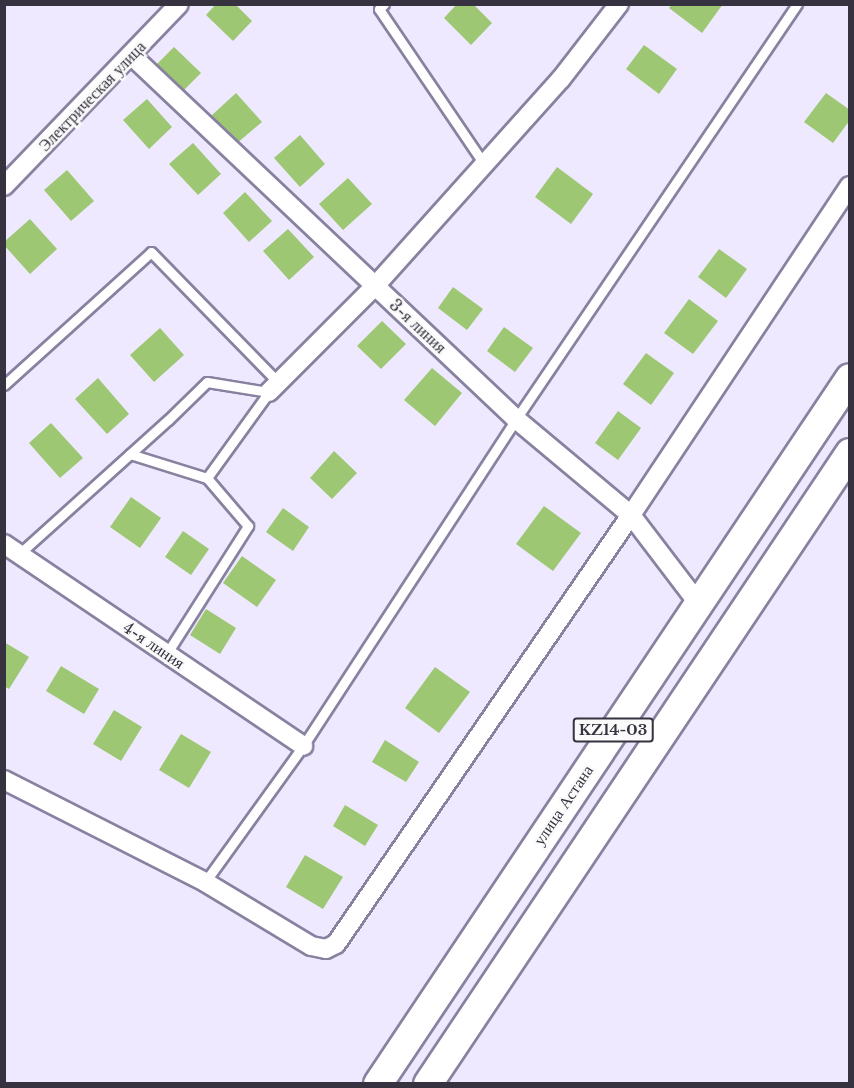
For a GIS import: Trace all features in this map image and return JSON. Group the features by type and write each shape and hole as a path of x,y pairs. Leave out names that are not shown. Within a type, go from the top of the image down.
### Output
{"main road":[{"name":"улица Астана","path":"378,1083 849,378"},
{"name":"KZ14-03","path":"428,1083 849,453"}],"street":[{"name":"Электрическая улица","path":"4,186 179,4"},
{"path":"273,387 376,285 561,79 619,4"},
{"name":"3-я линия","path":"131,54 516,419 630,515 698,603"},
{"path":"4,780 205,882 311,945 326,949 336,944 630,515 849,186"},
{"name":"4-я линия","path":"12,549 303,746"}],"lane":[{"path":"384,4 380,9 484,164"},
{"path":"205,882 303,746 516,419 797,4"},
{"path":"4,385 151,252 273,387"},
{"path":"12,549 130,454 207,382 273,387"},
{"path":"207,478 273,387"},
{"path":"130,454 207,478 248,526 167,653"}],"building":[{"path":"216,4 235,4 252,21 233,41 206,15"},
{"path":"457,4 473,4 492,23 471,45 444,18"},
{"path":"672,4 723,4 702,33 669,8"},
{"path":"644,45 677,69 659,94 626,69"},
{"path":"174,47 201,73 181,93 154,67"},
{"path":"236,93 262,122 236,144 211,116"},
{"path":"826,93 850,110 850,120 833,143 804,122"},
{"path":"147,99 172,127 149,149 123,120"},
{"path":"300,135 325,164 300,187 274,158"},
{"path":"193,143 221,174 198,195 169,164"},
{"path":"557,167 593,194 571,224 535,197"},
{"path":"67,170 94,201 71,221 44,190"},
{"path":"348,178 372,204 343,230 319,204"},
{"path":"245,192 272,221 249,242 223,213"},
{"path":"30,219 57,249 30,274 4,245 4,242"},
{"path":"288,229 314,257 289,280 263,251"},
{"path":"719,249 747,269 726,298 698,277"},
{"path":"453,287 483,309 467,330 438,308"},
{"path":"689,299 718,321 693,354 664,333"},
{"path":"382,321 406,344 381,369 357,346"},
{"path":"504,327 533,348 515,372 487,351"},
{"path":"160,328 184,355 154,382 130,355"},
{"path":"646,353 674,373 651,405 623,384"},
{"path":"432,368 462,393 435,426 404,400"},
{"path":"98,378 129,414 107,434 75,399"},
{"path":"618,411 641,428 618,460 595,443"},
{"path":"51,423 83,458 60,478 29,443"},
{"path":"334,451 357,473 332,499 310,478"},
{"path":"131,497 161,518 140,548 110,527"},
{"path":"544,506 581,533 553,571 516,544"},
{"path":"283,508 309,527 293,551 266,532"},
{"path":"183,531 209,549 191,575 165,557"},
{"path":"242,556 276,580 257,607 223,583"},
{"path":"206,609 236,628 220,654 190,635"},
{"path":"4,642 29,657 9,689 4,686"},
{"path":"61,666 99,689 84,714 46,691"},
{"path":"435,667 470,692 439,733 405,708"},
{"path":"114,710 142,727 121,761 93,744"},
{"path":"181,734 211,752 189,788 159,770"},
{"path":"385,740 419,762 406,782 372,762"},
{"path":"345,805 378,825 365,846 333,826"},
{"path":"305,855 343,877 323,909 286,887"}]}
